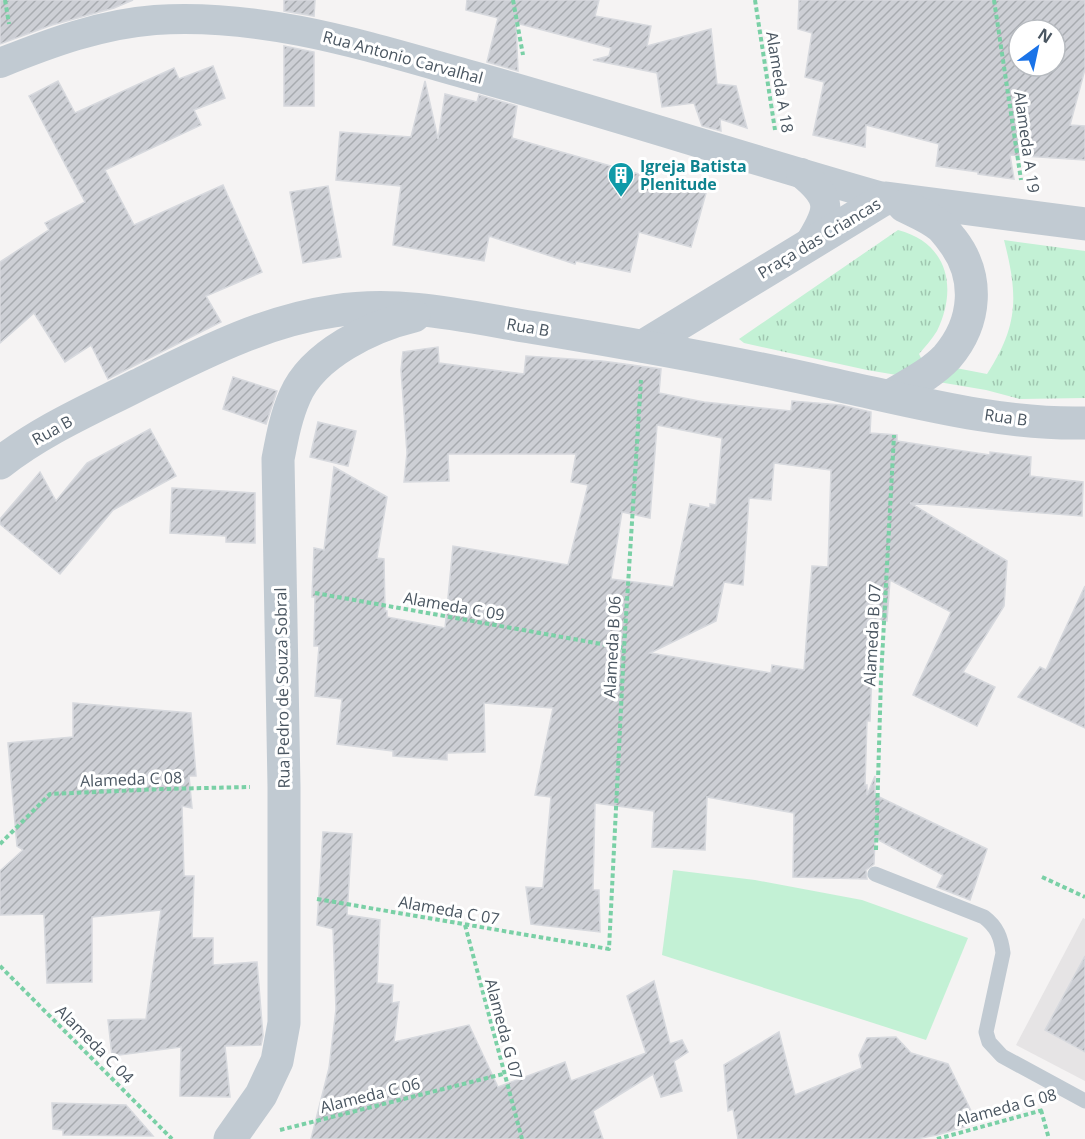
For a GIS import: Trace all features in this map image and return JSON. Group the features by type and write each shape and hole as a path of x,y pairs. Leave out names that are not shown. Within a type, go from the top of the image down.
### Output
{"street":[{"name":"Rua Antonio Carvalhal","path":"0,63 61,40 118,24 197,19 245,22 300,30 529,91 886,198"},
{"name":"Rua Antonio Carvalhal","path":"791,170 819,189 824,200 825,212 822,223 809,244"},
{"name":"Praça das Criancas","path":"643,346 886,198 1085,224"},
{"path":"886,198 920,213 941,226 960,250 969,270 972,290 971,310 948,356 933,370 893,397"},
{"name":"Rua B","path":"0,464 39,435 249,333 297,318 362,307 397,306 436,311 643,346 735,363 935,407 1032,421 1085,423"},
{"name":"Rua Pedro de Souza Sobral","path":"230,1139 261,1095 277,1061 284,1023 284,787 278,459 285,426 295,394 316,366 340,347 375,328 436,311"}],"lane":[{"path":"875,874 984,917 995,926 1003,953 986,1032 989,1042 1002,1056 1083,1100"}],"path":[{"path":"513,0 529,91"},
{"name":"Alameda A 18","path":"756,0 791,170"},
{"name":"Alameda A 19","path":"994,0 1026,215"},
{"name":"Alameda B 06","path":"609,949 624,648 643,346"},
{"name":"Alameda B 07","path":"875,874 893,397"},
{"name":"Alameda C 09","path":"280,587 624,648"},
{"name":"Alameda C 08","path":"0,844 50,794 284,787"},
{"path":"1042,876 1085,897"},
{"name":"Alameda C 07","path":"285,894 609,949"},
{"name":"Alameda G 07","path":"465,925 522,1139"},
{"name":"Alameda C 04","path":"0,966 172,1139"},
{"name":"Alameda C 06","path":"277,1130 503,1074"},
{"name":"Alameda G 08","path":"937,1139 1083,1100"},
{"path":"1041,1110 1049,1139"}],"shaded area":[{"path":"1083,918 1085,919 1085,1081 1016,1045"}],"green space":[{"path":"898,230 915,236 938,256 947,284 947,299 943,315 937,331 919,354 921,358 930,363 987,374 1005,340 1013,309 1012,277 1004,240 1085,251 1085,398 1020,399 986,390 867,370 744,343 739,339"},
{"path":"673,870 755,880 862,900 968,938 926,1040 662,955"}],"building":[{"path":"0,0 133,0 0,44"},
{"path":"284,0 315,0 314,16 284,11"},
{"path":"467,0 599,0 595,16 651,26 647,46 711,29 717,84 736,86 747,128 720,119 721,131 702,126 694,103 662,107 657,73 593,60 609,56 611,48 516,23 518,71 487,62 498,18 466,10"},
{"path":"799,0 1085,0 1085,69 1070,125 1085,126 1085,160 1010,155 1014,179 936,166 939,144 866,125 865,147 813,135 824,82 805,77 812,33 798,29"},
{"path":"284,46 314,52 314,106 284,106"},
{"path":"213,66 225,98 194,110 201,125 105,170 134,225 223,185 262,272 206,296 221,322 108,379 91,345 65,362 34,313 0,343 0,262 49,230 45,223 85,202 29,96 58,81 75,113 174,68 179,79"},
{"path":"425,81 438,139 445,94 477,102 479,95 517,106 512,138 706,193 691,247 639,232 630,272 576,261 575,264 489,236 484,261 393,245 401,186 336,180 340,132 411,137"},
{"path":"328,186 341,257 303,263 290,192"},
{"path":"438,347 439,363 524,374 526,356 602,361 661,369 659,393 704,402 791,411 792,401 841,405 871,412 870,433 897,435 897,441 990,455 990,452 1031,457 1030,476 1083,482 1082,516 910,503 1007,561 1004,606 963,672 995,687 977,726 913,695 951,612 890,580 887,621 874,620 870,721 867,721 865,785 867,785 867,795 875,776 875,795 987,849 970,900 937,887 943,875 875,838 874,864 866,870 867,879 793,877 794,813 707,797 705,850 652,847 654,811 595,803 593,890 599,890 600,932 531,924 526,887 543,888 551,797 535,795 553,708 484,703 485,752 447,753 447,760 393,756 393,751 337,744 342,699 315,696 319,646 314,646 315,597 312,597 314,548 324,550 334,467 387,497 377,558 384,559 387,617 445,628 453,546 568,565 588,485 571,482 576,454 448,454 449,481 404,482 407,453 401,370 403,352","holes":["657,425 722,438 716,505 710,504 710,508 690,504 673,587 611,579 622,512 650,518","774,463 831,470 828,567 812,566 804,670 772,665 771,673 650,653 716,621 724,582 743,585 749,498 771,500"]},
{"path":"233,377 277,391 266,424 223,409"},
{"path":"318,422 356,431 348,466 310,457"},
{"path":"150,429 176,476 113,510 60,574 0,524 0,519 40,472 56,501 87,463"},
{"path":"172,488 255,493 255,543 226,542 226,536 170,533"},
{"path":"1085,586 1085,728 1018,697 1040,667 1046,670"},
{"path":"73,703 191,713 196,776 189,776 192,808 182,806 184,876 194,876 192,938 213,938 213,965 257,962 263,1036 261,1045 225,1046 230,1097 180,1096 181,1047 112,1056 108,1020 146,1019 161,910 92,917 92,982 47,983 44,914 0,915 0,871 23,850 17,846 8,743 73,737"},
{"path":"323,832 352,834 347,915 380,920 377,983 393,985 392,1003 399,1002 394,1042 469,1025 498,1087 565,1062 571,1081 646,1053 627,996 654,981 670,1044 682,1040 688,1052 674,1061 682,1091 661,1097 653,1074 593,1111 603,1139 311,1139 329,1068 336,1009 333,929 317,925"},
{"path":"1085,956 1085,1052 1045,1030"},
{"path":"779,1032 795,1095 862,1068 859,1055 867,1038 896,1037 911,1053 948,1064 977,1123 916,1139 738,1139 733,1109 728,1111 724,1065"},
{"path":"52,1103 126,1105 153,1136 63,1135 63,1130 53,1129"}],"place":[{"name":"Igreja Batista Plenitude","path":"621,198"}]}
